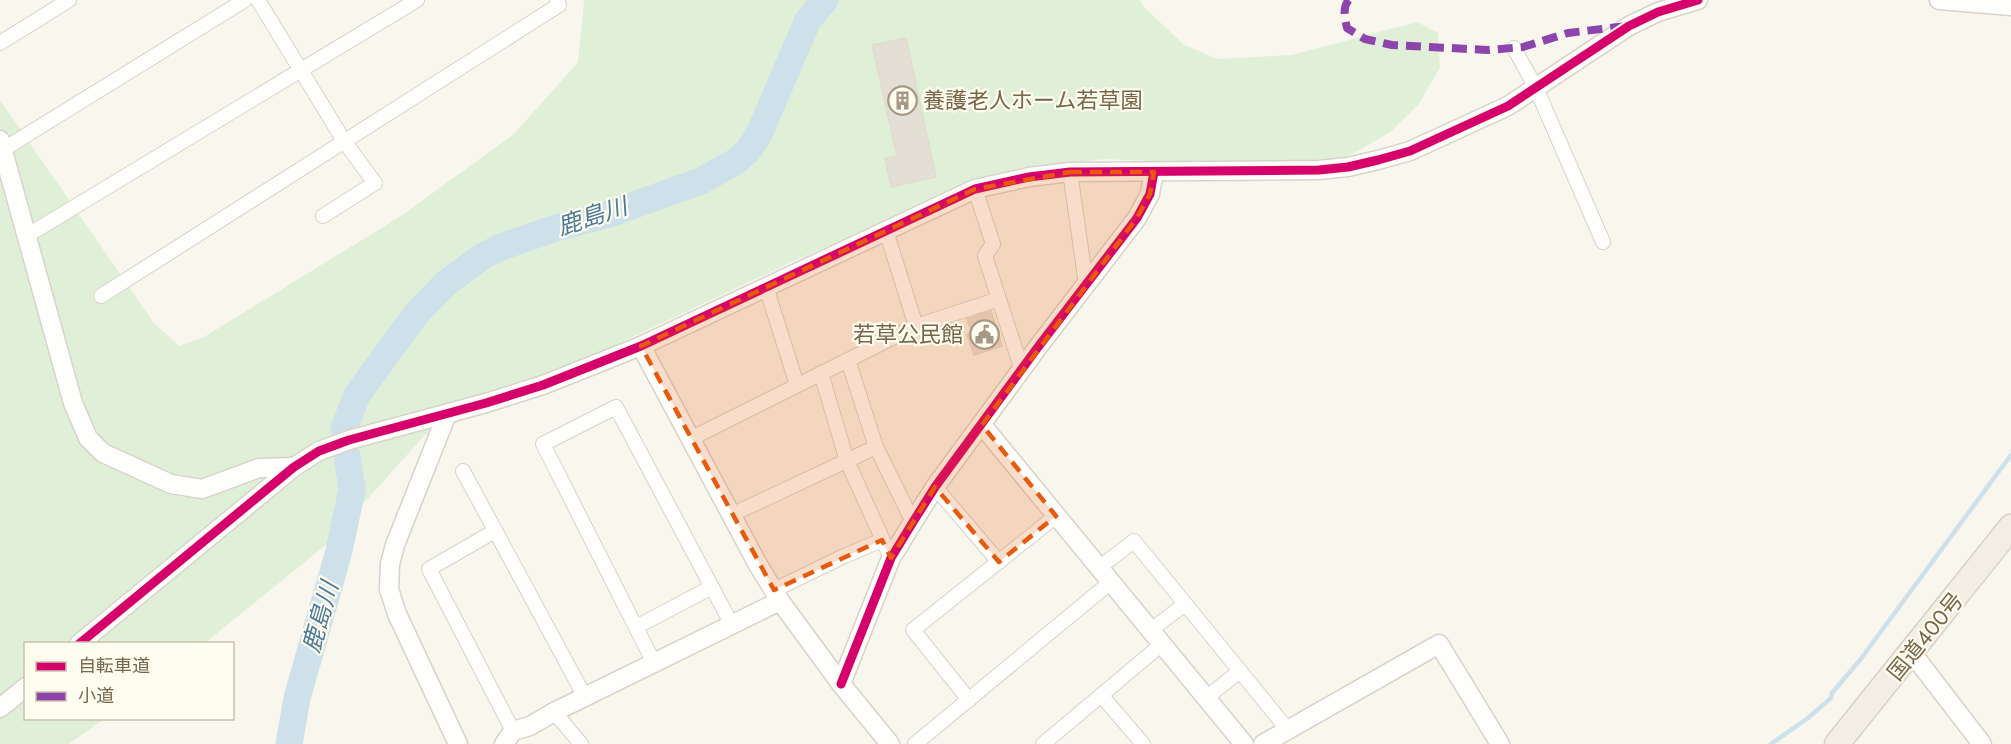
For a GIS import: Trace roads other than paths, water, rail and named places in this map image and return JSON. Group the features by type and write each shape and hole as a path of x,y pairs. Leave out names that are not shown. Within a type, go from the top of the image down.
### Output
{"highway":[{"name":"国道400号","path":"1837,744 2011,527"}],"street":[{"path":"0,43 69,0"},
{"path":"245,0 2,145 73,403 88,438 103,453 171,484 202,489 259,468 294,467"},
{"path":"258,0 344,141 375,183 323,216"},
{"path":"27,235 417,0"},
{"path":"101,296 559,5 558,0"},
{"path":"82,642 294,467 319,452 349,440 543,385 641,346 975,189 1029,177 1070,172 1319,170 1378,160 1410,151 1508,106 1629,26 1659,12 1698,0"},
{"path":"1939,0 2011,6"},
{"path":"1514,48 1536,88 1603,243"},
{"path":"1070,172 1086,284"},
{"path":"841,684 891,558 913,522 1022,370 1137,218 1150,194 1154,172"},
{"path":"975,189 993,244 985,256 1022,370"},
{"path":"886,231 916,326"},
{"path":"766,287 797,385"},
{"path":"690,439 916,326 999,299"},
{"path":"641,346 777,596 841,684 890,744"},
{"path":"848,360 876,447 913,522"},
{"path":"820,374 847,461 891,558"},
{"path":"654,663 543,444 616,407 732,625"},
{"path":"447,414 395,545 390,564 389,589 397,614 458,744"},
{"path":"982,425 1244,744"},
{"path":"731,515 876,447"},
{"path":"463,471 585,697"},
{"path":"936,487 999,562"},
{"path":"969,700 913,630 1056,516"},
{"path":"495,531 429,569 508,737 732,625 842,557 882,540"},
{"path":"1100,567 1134,541 1288,730"},
{"path":"915,744 1112,581"},
{"path":"636,627 712,587"},
{"path":"1043,744 1101,695 1157,637 1185,604"},
{"path":"1263,744 1440,644 1500,744"},
{"path":"1912,652 1982,744"},
{"path":"1206,698 1240,670"},
{"path":"0,708 24,689"},
{"path":"1101,695 1143,744"},
{"path":"554,712 581,744"}],"waterway":[{"name":"鹿島川","path":"344,428 357,395 416,314 446,283 483,256 501,247 556,228 609,214 701,181 735,162 748,151 759,134 808,20 825,0"},
{"name":"鹿島川","path":"289,744 297,698 339,551 352,489 347,455"},
{"path":"1771,744 1808,718 1831,698 1832,693 1860,660 2011,455"}],"place":[{"name":"養護老人ホーム若草園","path":"902,100"},
{"name":"若草公民館","path":"984,334"}]}
